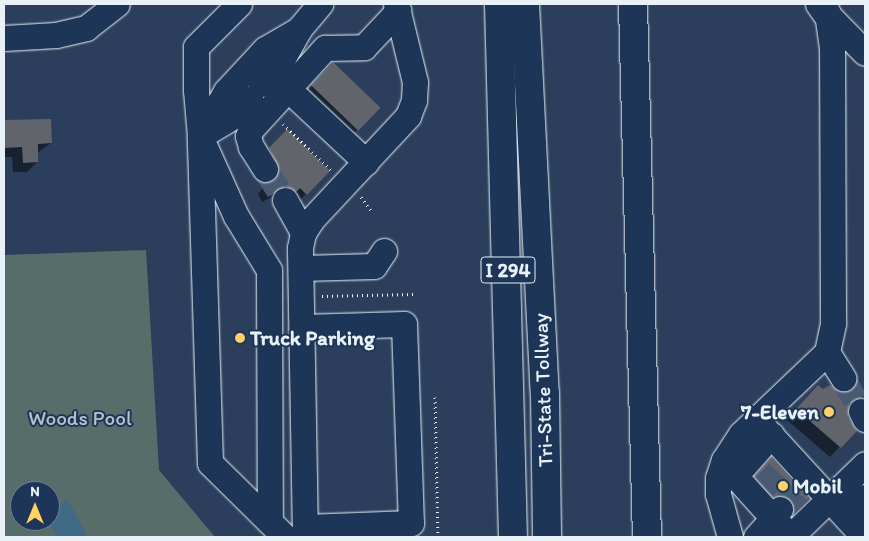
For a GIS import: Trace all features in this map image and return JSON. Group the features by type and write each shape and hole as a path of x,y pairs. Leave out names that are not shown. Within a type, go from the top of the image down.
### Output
{"highway":[{"name":"Tri-State Tollway","path":"499,4 513,537"},
{"name":"Tri-State Tollway","path":"525,4 544,383 546,537"},
{"path":"633,4 647,537"}],"street":[{"path":"4,38 56,35 86,28 116,4"},
{"path":"239,4 196,46 210,463 291,531 410,523 404,324 302,327"},
{"path":"200,136 234,116 283,58 299,29 320,4"},
{"path":"291,531 302,327 301,268 303,234 318,212 397,132 408,116 414,100 415,82 397,7"},
{"path":"265,169 251,147 248,136 325,48 364,47 397,7"},
{"path":"823,9 865,53"},
{"path":"823,9 832,48 833,323 827,352 764,427 735,476 757,493 776,513 791,536 865,464"},
{"path":"200,136 226,91 265,49 299,29"},
{"path":"288,89 366,162"},
{"path":"200,136 236,216 269,270 291,531"},
{"path":"285,200 303,234"},
{"path":"301,268 374,266 384,251"},
{"path":"827,352 843,378"},
{"path":"764,427 789,460 831,498 865,537"},
{"path":"730,537 718,494 718,478 733,445 764,427"},
{"path":"847,517 865,498"},
{"path":"756,537 776,513"}],"path":[{"path":"279,119 339,177"},
{"path":"362,199 372,212"},
{"path":"318,297 415,294"},
{"path":"435,397 438,537"}],"green space":[{"name":"Woods Pool","path":"146,250 159,470 215,537 4,537 4,255"}],"water":[{"path":"68,500 88,537 57,537 54,531 60,531 60,504"}],"building":[{"path":"333,62 380,108 358,131 311,85"},
{"path":"51,119 52,143 38,144 38,162 23,163 22,147 4,148 4,120"},
{"path":"287,129 330,171 307,195 300,188 296,192 286,186 273,193 267,183 277,176 279,169 269,148"},
{"name":"7-Eleven","path":"818,385 823,389 830,385 843,392 855,385 862,397 849,404 848,417 857,431 841,448 796,409"},
{"path":"771,457 809,498 793,514 793,504 789,498 781,495 773,497 754,476"}],"tunnel":[{"path":"265,169 285,200"},
{"path":"843,378 861,411"},
{"path":"761,490 787,463"},
{"path":"780,509 806,482"}],"place":[{"name":"Truck Parking","path":"240,338"},
{"name":"7-Eleven","path":"829,412"},
{"name":"Mobil","path":"783,486"}]}
